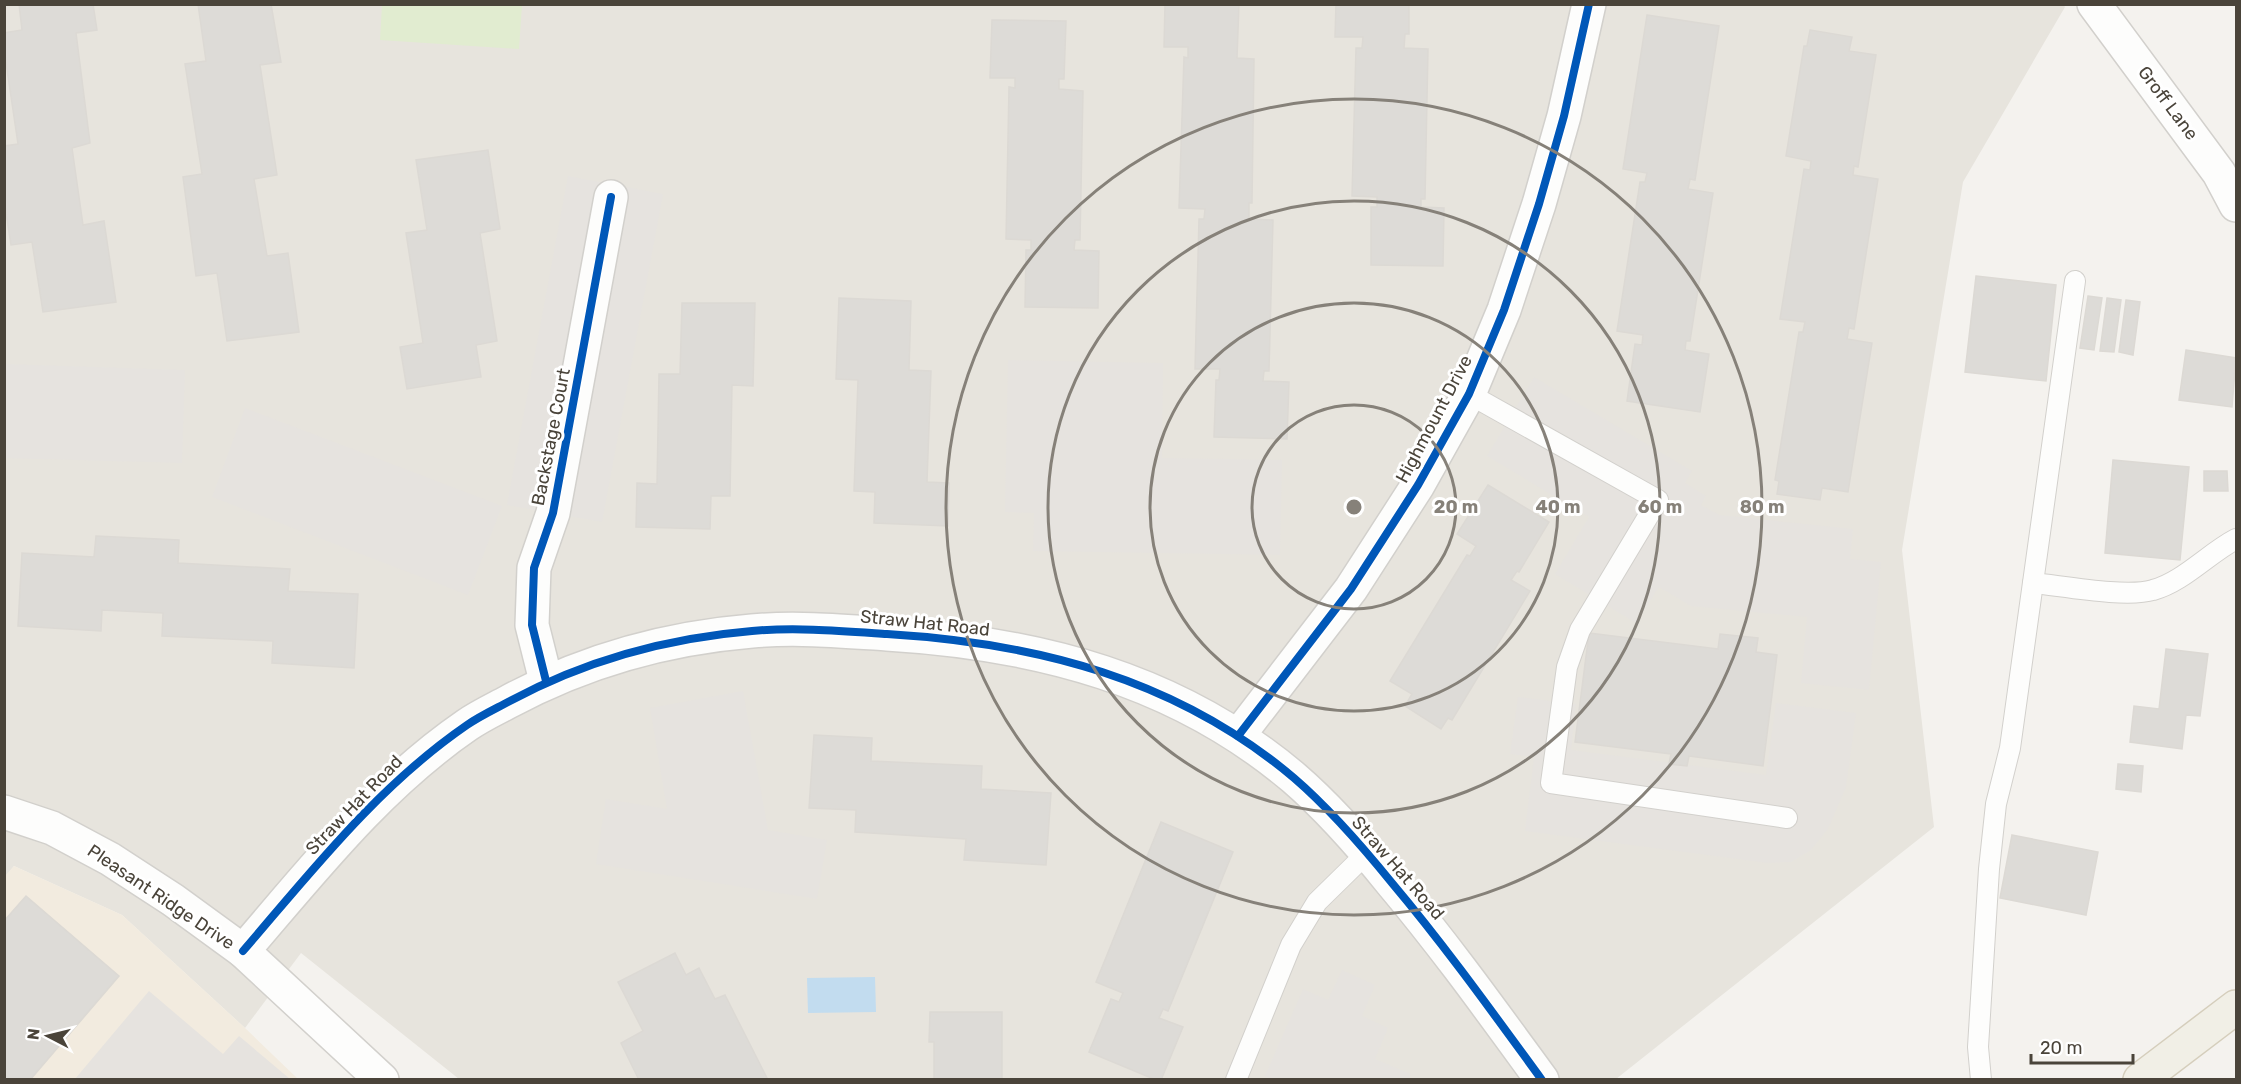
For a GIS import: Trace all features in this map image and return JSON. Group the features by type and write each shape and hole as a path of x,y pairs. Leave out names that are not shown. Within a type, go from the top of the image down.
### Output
{"main road":[{"path":"2140,1080 2236,1007"}],"street":[{"name":"Highmount Drive","path":"1238,736 1351,589 1418,485 1469,394 1504,310 1539,204 1564,116 1589,4"},
{"name":"Groff Lane","path":"2094,4 2220,173 2236,205"},
{"name":"Backstage Court","path":"546,681 532,625 534,568 553,513 612,196"},
{"name":"Straw Hat Road","path":"243,951 337,841 409,769 469,723 546,681 623,653 679,640 754,630 842,631 935,637 1012,648 1092,668 1163,694 1238,736 1294,779 1367,853 1434,933 1542,1080"},
{"name":"Pleasant Ridge Drive","path":"4,812 52,828 110,858 172,900 243,951 382,1080"}],"lane":[{"path":"1981,1080 1978,1047 1989,869 1996,804 2010,748 2075,281"},
{"path":"1469,394 1658,500 1580,630 1567,667 1551,783 1787,818"},
{"path":"2033,583 2128,593 2154,590 2180,577 2236,539"},
{"path":"1236,1080 1291,945 1317,902 1367,853"}],"shaded area":[{"path":"2063,4 2065,7 1963,182 1902,550 1934,827 1616,1079 459,1079 301,953 245,1028 122,915 14,866 5,877 5,5"},
{"path":"568,176 663,194 602,522 507,505"},
{"path":"1008,360 1163,363 1162,458 1282,460 1280,555 1033,551 1034,513 1005,512"},
{"path":"5,364 185,370 182,463 5,458"},
{"path":"1534,377 1692,471 1685,483 1706,496 1701,505 1719,515 1853,529 1850,559 1881,562 1869,690 1801,683 1807,617 1691,606 1659,587 1636,623 1555,574 1589,517 1487,456"},
{"path":"245,408 502,506 468,595 212,497"},
{"path":"743,691 768,830 827,840 817,899 596,864 606,799 667,809 650,708"},
{"path":"1518,697 1576,704 1571,750 1766,775 1776,703 1856,713 1846,787 1828,829 1811,850 1791,862 1768,863 1525,831 1534,757 1510,754"},
{"path":"14,866 122,915 298,1079 5,1080 4,877"},
{"path":"1342,970 1375,985 1362,1016 1388,1028 1375,1059 1411,1074 1409,1079 1274,1080 1265,1076 1303,989 1328,1000"},
{"path":"149,991 223,1054 239,1036 290,1079 75,1079"}],"green space":[{"path":"382,5 522,5 519,49 380,40"}],"water":[{"path":"875,977 876,1012 808,1013 807,978"}],"building":[{"path":"19,4 93,4 97,30 76,33 90,143 72,148 83,225 104,221 116,302 43,312 32,242 11,245 4,200 4,146 18,144 4,49 4,33 22,30"},
{"path":"198,4 271,4 281,62 260,65 277,175 254,179 267,256 288,253 299,332 227,341 217,273 196,276 183,177 202,174 185,64 206,61"},
{"path":"1165,4 1239,4 1237,58 1254,59 1252,203 1249,203 1249,219 1273,220 1269,371 1264,371 1263,381 1289,382 1287,439 1214,437 1216,380 1219,380 1220,369 1195,369 1199,219 1204,219 1205,209 1179,208 1184,57 1188,58 1188,47 1164,47"},
{"path":"1336,4 1409,4 1409,34 1405,34 1404,48 1428,49 1425,199 1421,199 1421,207 1444,208 1443,266 1371,265 1371,207 1377,207 1377,197 1352,196 1356,48 1362,48 1363,37 1335,37"},
{"path":"1647,15 1719,26 1695,180 1690,179 1688,189 1713,193 1690,341 1686,341 1685,350 1709,354 1700,412 1627,401 1635,344 1642,345 1643,335 1617,331 1640,182 1645,182 1647,173 1623,169"},
{"path":"992,20 1066,21 1064,79 1059,79 1059,89 1083,91 1080,240 1075,240 1074,250 1099,251 1098,308 1025,307 1026,250 1031,250 1031,240 1006,239 1009,87 1015,88 1015,78 990,78"},
{"path":"1810,30 1852,37 1849,51 1876,55 1858,167 1854,166 1853,175 1878,179 1854,329 1849,328 1847,339 1872,343 1848,492 1822,488 1820,500 1777,494 1779,481 1775,480 1799,332 1803,332 1805,322 1780,319 1804,169 1810,170 1811,161 1786,156 1804,46 1807,46"},
{"path":"488,150 500,229 480,233 497,341 476,345 481,377 407,389 400,347 423,343 406,233 427,230 416,160"},
{"path":"1976,276 2056,285 2046,381 1965,372"},
{"path":"2088,296 2102,298 2094,350 2080,348"},
{"path":"839,298 911,301 909,370 931,371 927,482 949,483 948,526 874,523 875,492 854,491 858,380 836,379"},
{"path":"2107,298 2121,300 2114,352 2100,351"},
{"path":"2126,300 2140,302 2133,355 2119,352"},
{"path":"682,303 755,303 753,386 732,385 730,496 711,496 710,529 636,527 637,483 657,484 659,374 680,374"},
{"path":"2186,350 2236,358 2232,407 2179,400"},
{"path":"2113,460 2189,467 2180,560 2105,553"},
{"path":"2204,471 2227,471 2228,491 2204,491"},
{"path":"1488,485 1549,522 1519,572 1517,571 1511,580 1530,591 1452,720 1448,718 1441,729 1405,706 1412,694 1390,681 1467,555 1470,556 1476,546 1457,534"},
{"path":"96,536 179,540 178,563 290,569 288,591 358,594 354,668 272,663 273,641 162,636 163,613 102,610 101,631 18,626 22,553 94,557"},
{"path":"1589,633 1718,649 1720,634 1758,638 1756,652 1777,655 1763,766 1689,756 1687,766 1669,764 1671,754 1575,742"},
{"path":"2166,649 2208,654 2200,716 2186,715 2182,749 2130,742 2134,706 2159,709"},
{"path":"814,735 872,738 871,761 982,766 981,789 1051,793 1046,865 964,860 966,839 855,832 856,810 809,808"},
{"path":"2118,764 2143,766 2141,792 2116,789"},
{"path":"1161,822 1233,852 1168,1011 1163,1009 1159,1018 1183,1027 1161,1080 1156,1080 1089,1052 1111,999 1119,1002 1123,993 1096,982"},
{"path":"2012,835 2098,852 2086,915 2000,898"},
{"path":"26,896 119,976 30,1080 4,1080 4,921"},
{"path":"675,953 686,975 699,968 715,999 725,995 768,1080 639,1080 621,1043 643,1031 618,982"},
{"path":"930,1012 1002,1012 1002,1080 934,1080 934,1042 929,1042"}],"cycle path":[{"path":"1238,736 1351,589 1418,485 1469,394 1504,310 1539,204 1564,116 1589,4"},
{"path":"546,681 532,625 534,568 553,513 611,197"},
{"path":"243,951 321,860 375,802 404,775 472,722 537,687 596,663 626,654 720,634 802,629 943,639 997,646 1051,657 1103,672 1153,691 1202,715 1249,744 1294,778 1333,815 1357,842 1450,955 1542,1080"}]}
